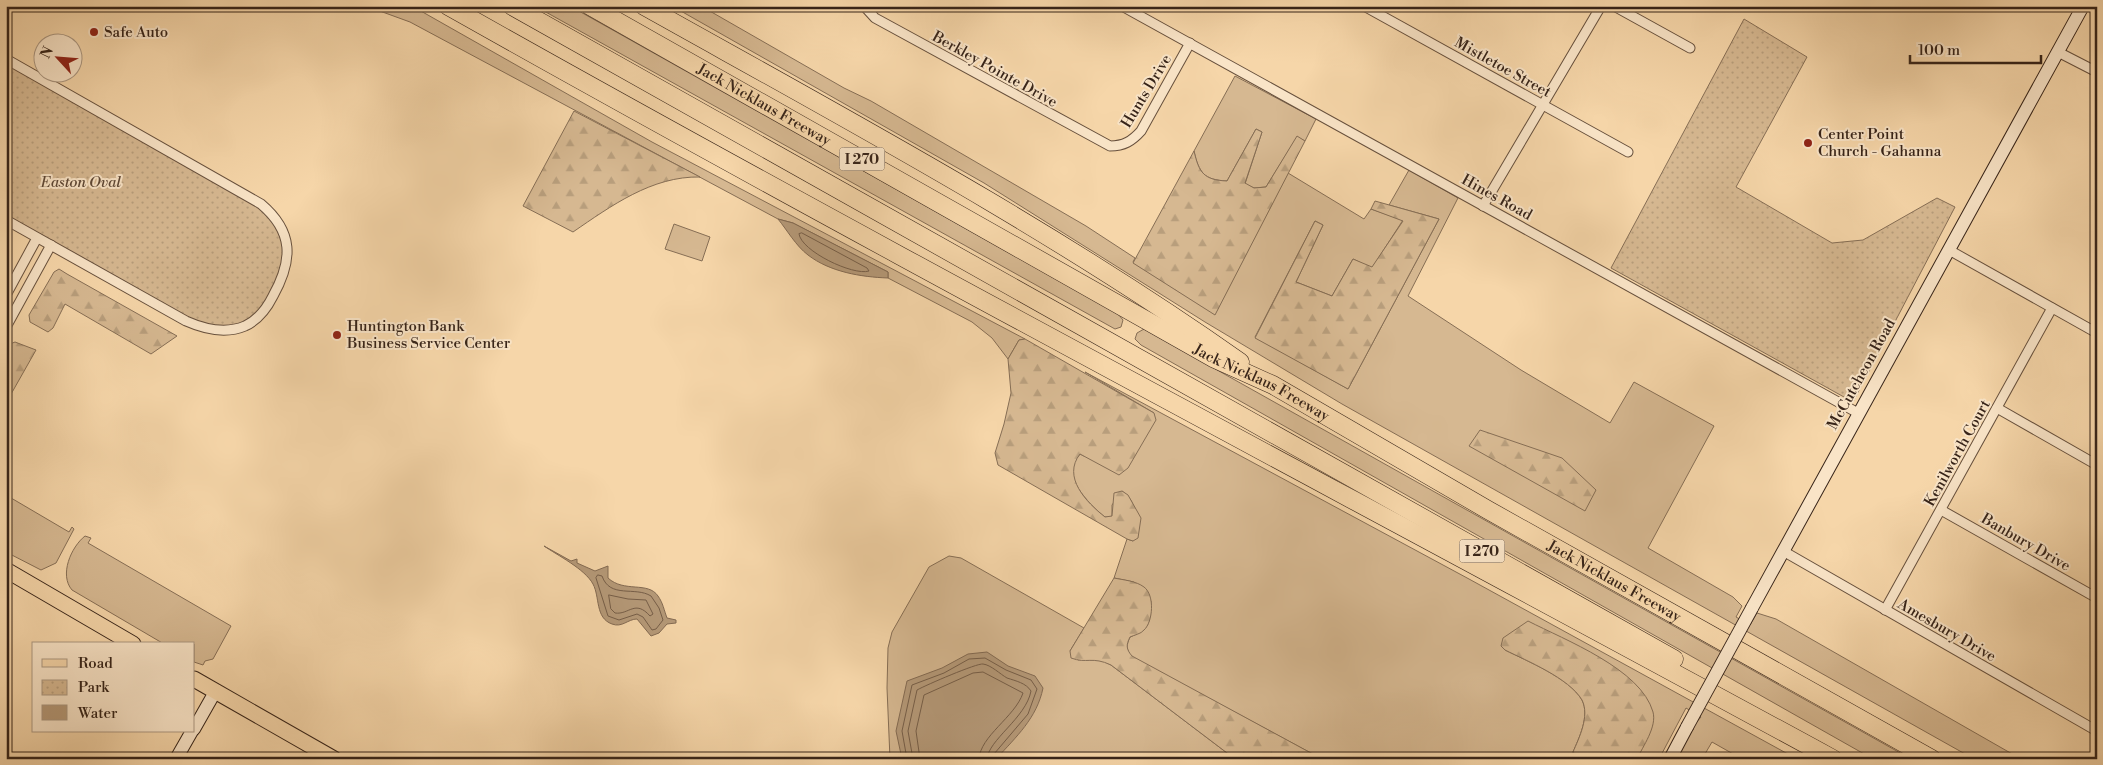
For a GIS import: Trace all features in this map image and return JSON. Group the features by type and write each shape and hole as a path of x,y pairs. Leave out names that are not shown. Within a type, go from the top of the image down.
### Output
{"highway":[{"path":"439,6 1833,759"},
{"path":"448,6 703,150"},
{"name":"I 270","path":"512,6 1712,680 1845,759"},
{"name":"Jack Nicklaus Freeway","path":"590,6 1205,354 1273,385 1497,515 1932,759"},
{"path":"646,6 1010,212 1163,308 1273,385"}],"main road":[{"name":"McCutcheon Road","path":"1670,759 1858,413 2083,6"},
{"path":"6,570 130,642"},
{"path":"195,680 334,759"},
{"path":"195,727 216,692"},
{"path":"176,759 192,732"}],"street":[{"name":"Berkley Pointe Drive","path":"864,6 875,18 1100,142 1119,146"},
{"name":"Hines Road","path":"1122,6 1858,413"},
{"name":"Mistletoe Street","path":"1364,6 1628,152"},
{"path":"1483,206 1601,6"},
{"path":"1614,6 1690,48"},
{"name":"Hunts Drive","path":"1119,146 1132,141 1141,130 1190,43"},
{"path":"2058,52 2097,72"},
{"path":"6,60 261,204 272,213 280,225 286,238 288,252 282,279 266,308 245,326 217,330 198,327 186,322 6,220"},
{"path":"6,295 37,238"},
{"path":"6,327 51,245"},
{"path":"1949,250 2097,333"},
{"name":"Kenilworth Court","path":"1885,610 2052,308"},
{"path":"1997,408 2097,465"},
{"name":"Banbury Drive","path":"1941,510 2097,598"},
{"name":"Amesbury Drive","path":"1783,551 2097,731"}],"green space":[{"path":"366,6 412,6 652,142 1025,339 1019,340 1008,359 992,338 972,322 888,278 888,272 793,223 778,219 410,22"},
{"path":"535,6 570,6 1118,314 1123,320 1121,327 1115,329"},
{"path":"672,6 701,6 844,88 871,101 1086,226 1135,258 1133,262 1215,314 1288,173 1364,219 1371,209 1403,220 1372,268 1353,259 1332,296 1296,282 1323,225 1315,221 1255,337 1348,389 1439,219 1389,205 1409,170 1458,198 1408,296 1521,370 1610,423 1634,382 1714,426 1648,548 1733,597 1742,606 1736,617 1750,625 1757,613 1776,619 2021,759 1974,759 1342,404 1205,322 984,183"},
{"path":"1744,19 1807,57 1736,187 1832,243 1863,240 1937,198 1955,207 1853,402 1611,268"},
{"name":"Easton Oval","path":"6,59 32,74 32,82 46,82 272,213 288,252 266,308 245,326 198,327 6,220"},
{"path":"1235,76 1316,119 1305,141 1297,137 1266,187 1254,188 1245,184 1262,132 1256,129 1227,181 1208,177 1201,170 1196,159 1194,151"},
{"path":"574,111 700,177 682,178 649,187 617,203 573,232 523,206"},
{"path":"1256,129 1262,132 1245,183 1254,188 1266,187 1297,136 1305,141 1215,315 1133,263 1194,151 1198,165 1204,174 1213,179 1227,181"},
{"path":"1375,201 1439,219 1348,389 1255,338 1315,221 1323,225 1296,282 1332,296 1353,259 1372,267 1403,221 1371,209"},
{"path":"674,224 710,237 702,261 665,249"},
{"path":"59,269 177,336 151,354 65,304 53,328 48,332 30,322 29,315 54,272"},
{"path":"1144,329 1911,759 1873,759 1141,345 1135,339 1137,333"},
{"path":"1025,339 1154,413 1156,420 1128,468 1119,475 1080,454 1075,463 1075,480 1084,497 1105,517 1112,516 1114,493 1122,491 1128,495 1141,518 1138,538 1133,541 998,465 995,453 1011,393 1008,359 1019,340"},
{"path":"15,342 36,350 6,403 6,350 10,344"},
{"path":"1085,372 1469,579 1797,759 1742,759 1712,742 1702,759 1677,759 1694,725 1701,717 1686,708 1659,759 1637,759 1652,725 1501,646 1505,650 1558,677 1568,684 1582,700 1585,713 1581,734 1573,752 1575,759 1322,759 1132,657 1127,647 1130,637 1142,631 1148,624 1151,601 1134,582 1114,578 1127,539 1133,541 1134,507 1132,501 1122,491 1112,505 1112,517 1105,517 1082,493 1073,478 1072,471 1074,463 1080,454 1084,456 1154,413"},
{"path":"1480,430 1562,458 1596,490 1585,511 1469,446"},
{"path":"6,495 69,532 72,527 74,529 56,563 41,570 6,552"},
{"path":"85,536 91,538 88,543 231,626 213,659 205,661 203,665 195,662 195,642 161,642 72,590 68,584 67,577 68,562"},
{"path":"949,556 961,558 1084,628 1070,651 1078,660 1098,658 1111,665 1235,759 1047,759 1036,755 1023,759 890,759 887,688 888,648 892,632 929,567"},
{"path":"1114,578 1141,585 1148,591 1150,596 1152,608 1147,626 1141,632 1130,637 1128,642 1127,647 1132,656 1322,759 1235,759 1111,665 1094,660 1071,658 1070,651"},
{"path":"1528,621 1581,647 1618,669 1634,682 1646,697 1654,718 1649,736 1637,759 1575,759 1573,752 1581,734 1585,713 1582,700 1568,684 1558,677 1505,650 1501,646 1503,638"}],"water":[{"path":"778,219 793,223 888,272 888,278 846,272 826,266 808,255"},
{"path":"544,546 571,561 577,559 577,563 595,571 608,566 608,578 621,585 648,589 654,592 661,601 667,618 676,620 676,623 667,624 659,633 651,636 637,619 619,625 612,624 600,612 595,589 589,578"},
{"path":"987,652 1008,666 1035,676 1043,688 1036,709 1018,735 996,759 902,759 896,731 907,681 942,668 968,654"}],"place":[{"name":"Safe Auto","path":"94,32"},
{"name":"Center Point Church - Gahanna","path":"1808,143"},
{"name":"Huntington Bank Business Service Center","path":"337,335"}]}
